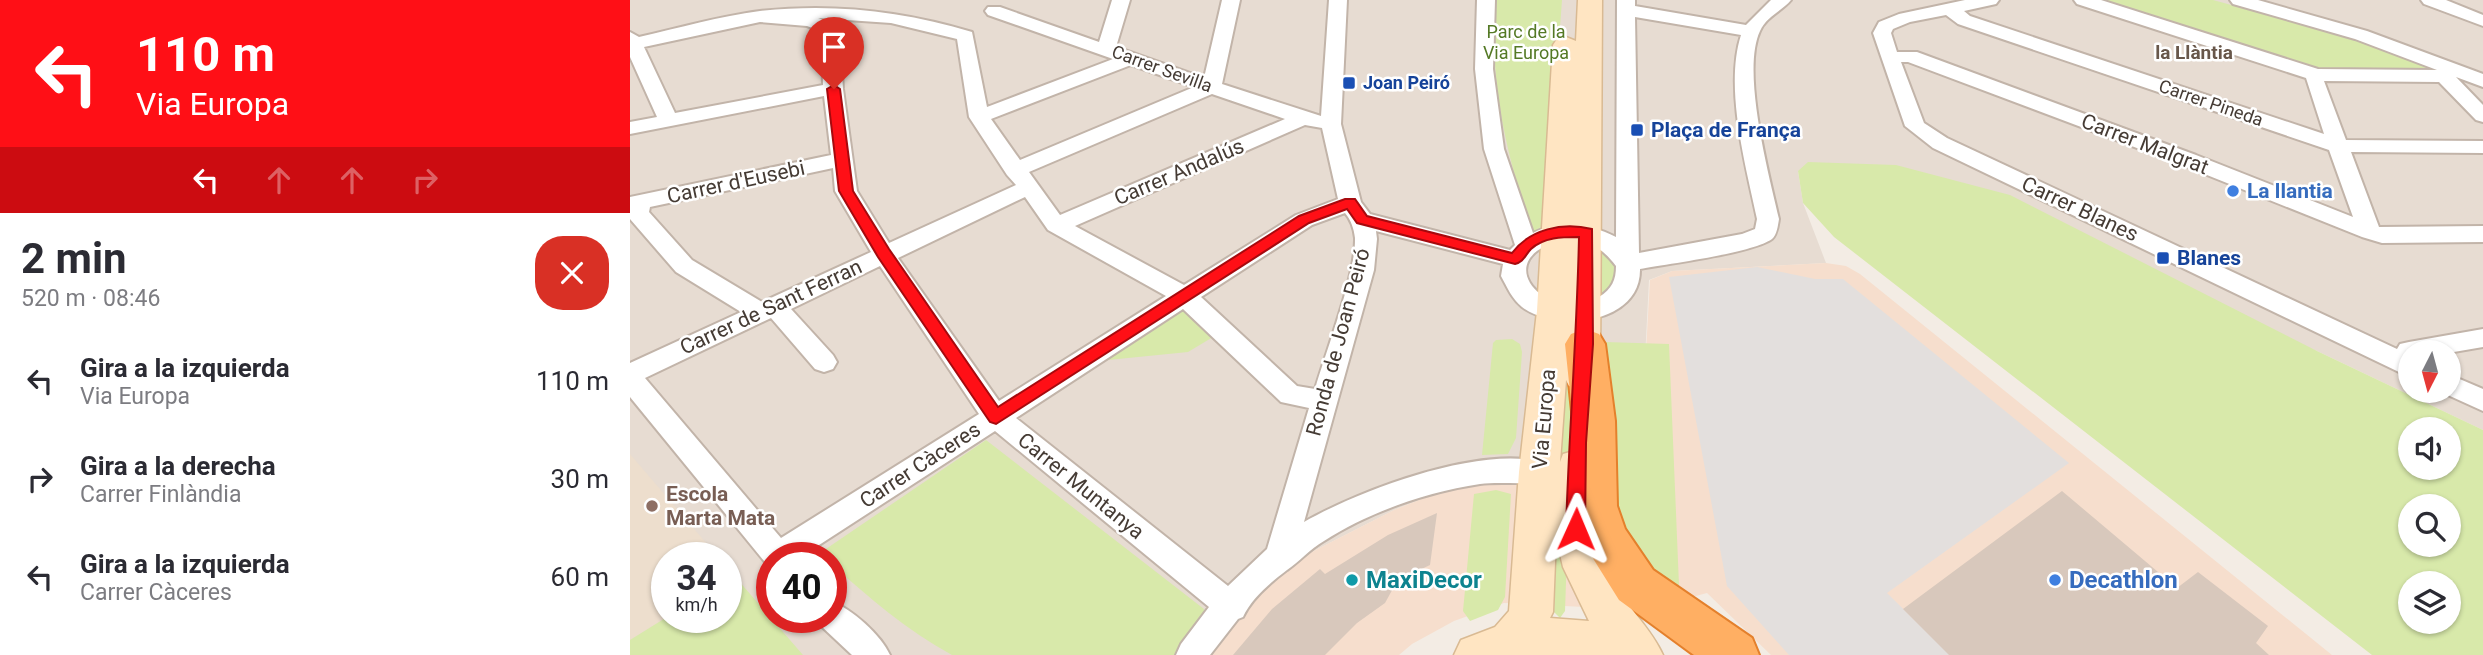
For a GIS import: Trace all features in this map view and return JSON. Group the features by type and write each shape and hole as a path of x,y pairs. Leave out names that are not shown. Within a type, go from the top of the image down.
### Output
{"highway":[{"path":"1574,322 1594,421 1595,506 1605,538 1636,585 1734,655"}],"street":[{"path":"1106,49 1121,0"},
{"path":"1212,87 1231,0"},
{"name":"Ronda de Joan Peiró","path":"1279,560 1362,270 1366,239 1331,124 1338,0"},
{"path":"1486,0 1484,69 1491,128 1520,252"},
{"name":"Via Europa","path":"1569,0 1578,548 1600,602 1640,655"},
{"name":"Via Europa","path":"1572,232 1590,0"},
{"path":"1627,263 1745,241 1765,233 1768,219 1744,67 1751,31 1760,19 1782,0"},
{"path":"1950,8 1990,0"},
{"path":"2083,0 2316,75 2447,73"},
{"path":"2239,0 2326,23 2447,73 2483,81"},
{"path":"2430,0 2483,21"},
{"path":"1627,263 1622,253 1610,242 1572,232 1539,237 1520,252 1513,270 1518,288 1535,304 1574,322 1616,298 1628,279 1625,5 1751,31"},
{"name":"Carrer Blanes","path":"1950,8 1892,21 1885,26 1882,33 1915,127 1940,143 2398,360"},
{"name":"Carrer Pineda","path":"1950,8 1964,20 2338,146 2483,147"},
{"name":"Carrer Sevilla","path":"761,16 799,12 863,16 937,26 983,19 1106,49 1303,119 1331,124"},
{"path":"668,120 638,74 631,42 761,16"},
{"name":"Carrer Muntanya","path":"761,16 810,21 826,27 831,43 846,191 883,253 996,417 1232,607"},
{"path":"983,19 979,117 1056,225 1183,295 1290,395 1323,400"},
{"name":"Carrer Malgrat","path":"1889,58 1910,56 2189,160 2370,232 2382,235 2483,234"},
{"path":"979,117 1133,58"},
{"path":"2447,73 2483,116"},
{"path":"2316,75 2314,81 2370,232"},
{"name":"Carrer de Sant Ferran","path":"630,376 883,253 1021,179 1212,87"},
{"path":"630,128 834,89"},
{"name":"Carrer Andalús","path":"1056,225 1303,119"},
{"name":"Carrer d'Eusebi","path":"634,203 843,159"},
{"path":"634,203 638,214 684,266 767,309 824,362"},
{"path":"1356,211 1520,252"},
{"name":"Carrer Càceres","path":"801,542 1183,295 1304,220 1356,211"},
{"name":"Via Europa","path":"1493,650 1524,627 1531,612 1539,472 1574,322"},
{"path":"2461,342 2483,338"},
{"path":"630,376 766,542"},
{"path":"2461,390 2483,401"},
{"path":"1192,655 1206,634 1252,583 1312,532 1382,499 1497,470 1539,472"},
{"path":"847,630 874,655"},
{"path":"1493,650 1554,639 1601,645 1630,655"}],"shaded area":[{"path":"630,0 2483,0 2483,430 2461,420 2461,417 2426,403 2461,403 2461,340 2398,340 2398,390 2317,351 1798,171 1803,203 1826,263 1672,271 1649,280 1639,477 1497,469 1394,510 1300,558 1207,655 630,655"},
{"path":"1826,263 1846,266 1860,274 2332,655 1771,655 1707,593 1644,610 1504,603 1454,621 1412,644 1399,655 1207,655 1257,590 1300,558 1394,510 1497,469 1639,476 1650,280 1672,271"},
{"path":"1757,267 1815,279 1843,279 2069,463 1887,593 1950,655 1789,655 1727,586 1669,277"},
{"name":"Escola Marta Mata","path":"630,454 705,542 651,542 651,627 630,640"}],"green space":[{"name":"Parc de la Via Europa","path":"1495,0 1562,0 1546,222 1535,232 1531,230 1527,220 1500,112 1495,59"},
{"path":"2097,0 2213,0 2360,40 2439,72 2317,72"},
{"path":"1808,162 1896,165 2010,195 2398,390 2398,403 2426,403 2456,417 2398,417 2398,480 2461,480 2461,420 2483,430 2483,655 2372,655 1834,237 1803,203 1798,171"},
{"path":"1601,246 1616,263 1616,269 1612,283 1598,298"},
{"path":"1185,306 1218,334 1188,352 1098,361"},
{"path":"1565,323 1574,355 1565,611 1560,618 1554,612"},
{"path":"1512,339 1520,344 1522,352 1516,438 1508,454 1482,455 1493,343 1496,340"},
{"path":"1605,342 1669,344 1680,609 1606,504"},
{"path":"986,440 1204,609 1206,625 1179,655 952,655 889,613 847,578 847,542 836,542"},
{"path":"1496,490 1511,494 1505,597 1498,610 1470,621 1463,611 1474,494"},
{"path":"742,585 756,601 756,633 784,633 803,655 630,655 630,640 651,627 651,633 742,633"}],"building":[{"name":"Decathlon","path":"2062,491 2177,588 2198,572 2268,626 2256,643 2269,655 1949,655 1903,609"},
{"name":"MaxiDecor","path":"1437,513 1430,565 1411,574 1401,574 1385,603 1357,623 1325,655 1233,655 1272,609 1320,569 1325,574 1388,535"}],"place":[{"name":"Joan Peiró","path":"1349,83"},
{"name":"Plaça de França","path":"1637,130"},
{"name":"La llantia","path":"2233,191"},
{"name":"Blanes","path":"2163,258"},
{"name":"Escola Marta Mata","path":"652,506"},
{"name":"MaxiDecor","path":"1352,580"},
{"name":"Decathlon","path":"2055,580"}],"district":[{"name":"la Llàntia","path":"2194,52"}],"route":[{"path":"834,89 846,191 883,253 996,417 1304,220 1350,203 1362,220 1515,259 1526,245 1539,237 1557,232 1586,233 1585,344 1577,443 1576,529"}]}
